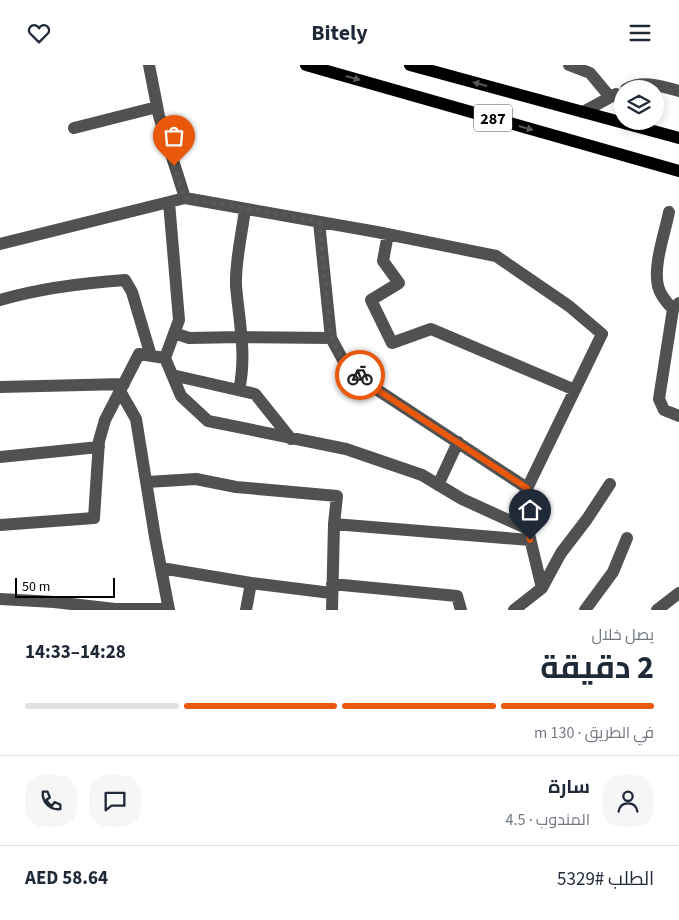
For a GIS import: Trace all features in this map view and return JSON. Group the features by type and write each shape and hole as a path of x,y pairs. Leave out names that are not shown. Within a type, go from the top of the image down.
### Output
{"main road":[{"name":"287","path":"306,65 679,171"},
{"name":"287","path":"410,65 679,138"}],"street":[{"path":"149,65 157,107 185,198"},
{"path":"569,65 590,73 610,97"},
{"path":"664,87 679,91"},
{"path":"583,112 614,95"},
{"path":"74,128 157,107"},
{"path":"0,244 185,198 319,221 496,256 569,306 602,334 521,501 542,588"},
{"path":"169,202 179,320 165,358 181,396 208,421 346,449 422,475 529,535"},
{"path":"239,390 243,374 242,337 236,284 245,209"},
{"path":"669,212 657,270 658,287 665,301 676,306 659,399 664,410 679,416"},
{"path":"319,221 331,338 344,362 376,389 527,488"},
{"path":"388,234 383,261 399,283 371,300 392,343 432,329 574,390"},
{"path":"0,300 22,293 67,285 125,279 132,292 152,356"},
{"path":"174,333 189,338 331,338"},
{"path":"0,525 94,518 99,447 105,421 139,354 165,358"},
{"path":"172,375 255,394 291,439"},
{"path":"0,387 122,388"},
{"path":"0,599 54,601 115,609 169,610 136,419 122,388"},
{"path":"438,485 458,443"},
{"path":"0,457 99,447"},
{"path":"147,482 196,479 236,487 337,496 331,589 332,610"},
{"path":"514,610 542,588 561,553 610,484"},
{"path":"334,524 529,535"},
{"path":"585,610 613,572 627,538"},
{"path":"161,568 251,583 457,596 461,610"},
{"path":"246,610 251,583"},
{"path":"657,610 679,593"}],"way so far":[{"path":"174,166 185,198 319,221 331,338 344,362 360,375"}],"route":[{"path":"360,375 376,389 527,488 521,501 530,540"}]}
